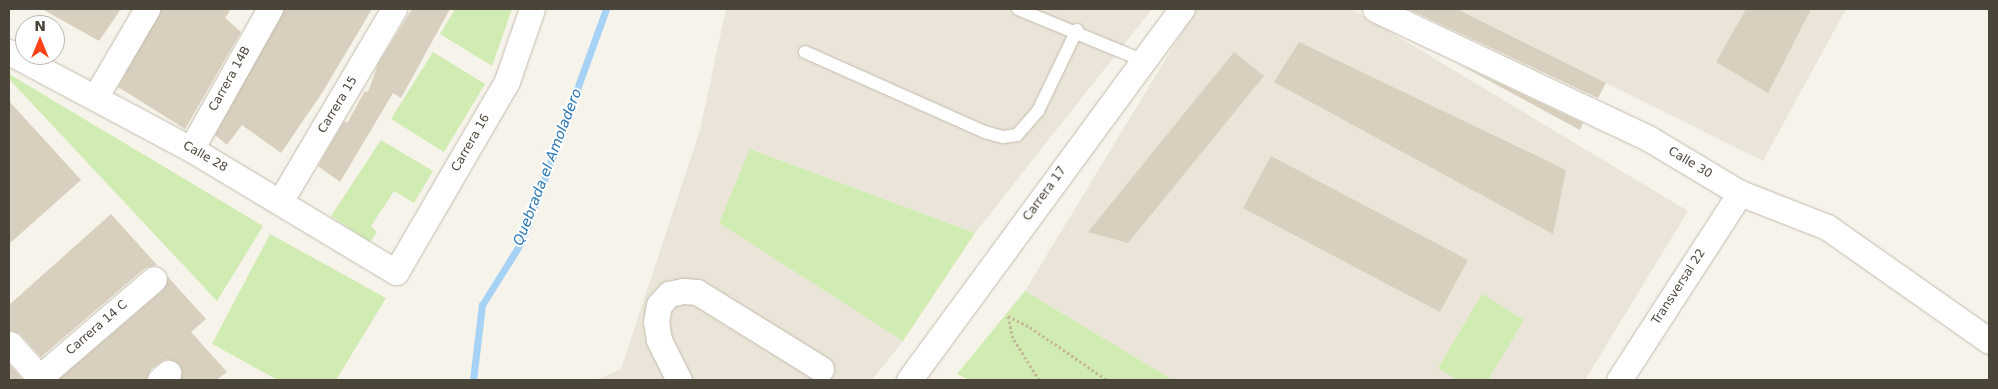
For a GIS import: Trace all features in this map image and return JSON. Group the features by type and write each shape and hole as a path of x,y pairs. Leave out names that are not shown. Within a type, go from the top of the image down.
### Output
{"street":[{"path":"96,96 147,9"},
{"name":"Carrera 14B","path":"191,149 270,9"},
{"name":"Carrera 15","path":"281,200 394,9"},
{"name":"Carrera 16","path":"396,272 507,81 532,9"},
{"name":"Carrera 17","path":"909,380 1182,9"},
{"name":"Calle 30","path":"1375,9 1648,138 1740,193 1827,227 1989,341"},
{"name":"Calle 28","path":"9,52 96,96 281,200 396,272"},
{"name":"Transversal 22","path":"1619,380 1740,193"},
{"name":"Carrera 14 C","path":"41,379 154,279"},
{"path":"680,380 659,340 656,322 659,304 670,294 683,291 697,292 821,369"},
{"path":"10,344 41,379"}],"lane":[{"path":"1018,9 1077,30 1144,61"},
{"path":"805,52 985,132 1003,137 1018,135 1038,110 1077,30"}],"path":[{"path":"1039,380 1013,338 1008,316 1030,326 1107,380"}],"shaded area":[{"path":"726,9 1152,9 975,233 751,149 719,223 903,341 872,380 596,380 621,369 700,130"},
{"path":"1196,9 1352,9 1688,211 1585,380 1173,380 1025,291"},
{"path":"1457,9 1846,9 1763,161"}],"green space":[{"path":"455,9 512,9 492,66 440,34"},
{"path":"433,52 485,84 444,152 391,119"},
{"path":"9,74 263,226 217,301 9,79"},
{"path":"381,140 433,171 414,203 394,191 371,226 377,232 370,242 331,216"},
{"path":"750,149 975,233 903,341 719,223"},
{"path":"270,234 386,298 336,380 278,380 212,344"},
{"path":"1025,291 1173,380 969,380 957,374"},
{"path":"1482,294 1524,320 1488,380 1458,380 1438,368"}],"building":[{"path":"42,9 121,9 99,41 65,22 65,15 53,15"},
{"path":"161,9 231,9 225,18 241,32 185,129 118,87"},
{"path":"284,9 372,9 322,93 281,153 242,125 227,145 215,135"},
{"path":"412,9 450,9 401,98 393,93 340,182 318,166 344,121 347,123 365,91 368,92 378,64"},
{"path":"1408,9 1457,9 1606,83 1598,98"},
{"path":"1746,9 1811,9 1768,93 1716,62"},
{"path":"1299,42 1566,170 1553,234 1274,82"},
{"path":"1234,52 1264,76 1128,243 1088,232"},
{"path":"1460,65 1583,123 1580,130"},
{"path":"9,101 81,180 9,244"},
{"path":"1271,156 1468,260 1440,312 1243,208"},
{"path":"111,214 157,265 145,268 41,357 20,334 9,330 9,305"},
{"path":"168,277 206,319 191,332 227,372 216,380 180,380 182,371 179,364 166,359 151,369 146,380 58,380 163,290"},
{"path":"9,364 23,380 9,380"}],"waterway":[{"name":"Quebrada el Amoladero","path":"473,380 482,305 522,241 606,9"}]}
